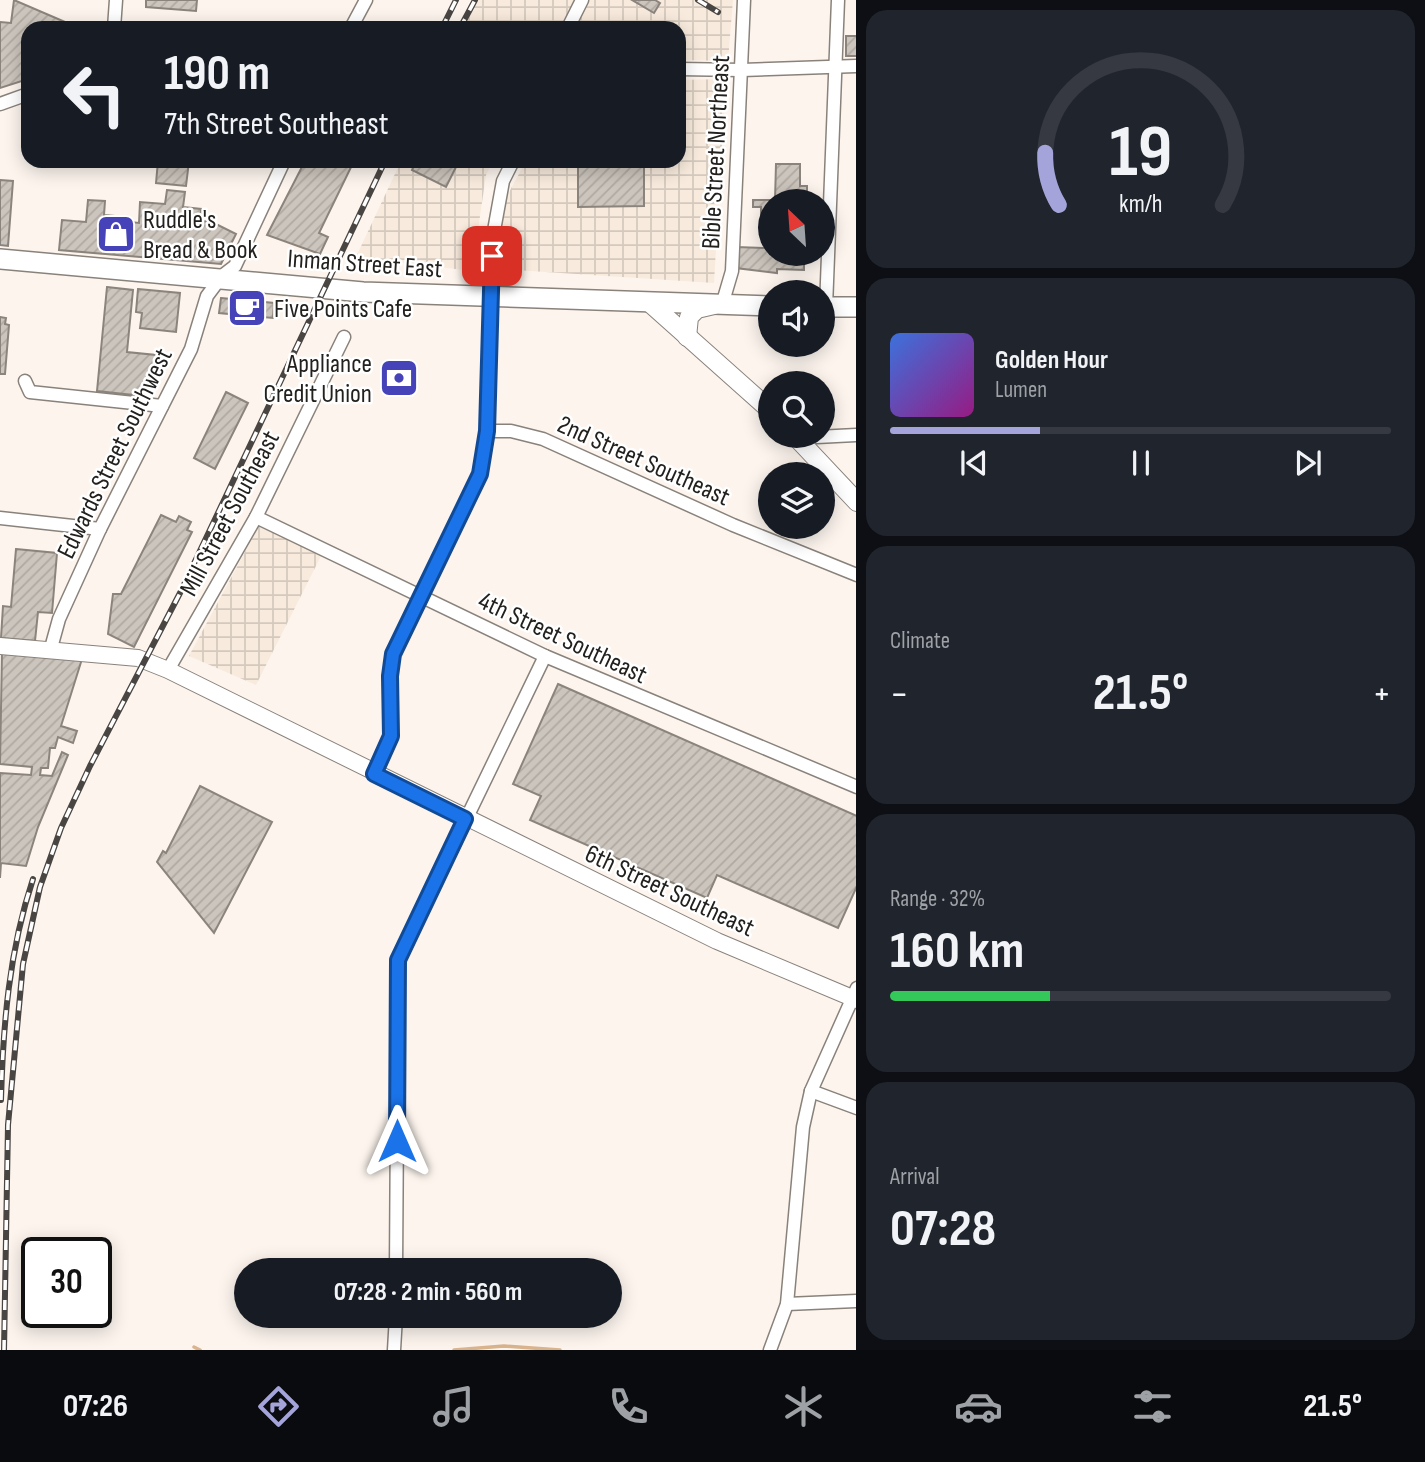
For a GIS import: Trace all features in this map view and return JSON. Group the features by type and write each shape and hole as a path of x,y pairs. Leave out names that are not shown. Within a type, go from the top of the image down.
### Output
{"main road":[{"name":"Inman Street East","path":"0,259 363,292 758,306"},
{"path":"650,303 758,399"},
{"path":"687,337 689,317 697,309 718,305"},
{"path":"835,307 856,307"},
{"path":"806,448 856,502"}],"street":[{"path":"114,21 116,0"},
{"path":"355,21 366,0"},
{"path":"572,21 582,0"},
{"name":"Bible Street Northeast","path":"718,305 732,271 744,0"},
{"path":"825,280 838,0"},
{"path":"686,69 856,66"},
{"path":"0,104 21,96"},
{"name":"Edwards Street Southwest","path":"51,648 59,619 100,529 191,349 207,296 235,266 281,168"},
{"path":"374,774 391,736 390,676 393,654 423,598 480,474 487,431 493,236 503,181 510,168"},
{"name":"Mill Street Southeast","path":"168,670 256,516 344,337"},
{"path":"25,381 30,391 162,406"},
{"name":"2nd Street Southeast","path":"487,431 511,431 544,439 733,525 856,575"},
{"path":"835,436 856,435"},
{"name":"4th Street Southeast","path":"256,516 545,656 856,787"},
{"path":"0,518 100,529"},
{"name":"6th Street Southeast","path":"0,646 51,648 138,658 168,670 257,712 465,819 717,941 855,995"},
{"path":"396,1258 398,960 545,656"},
{"path":"771,1350 787,1304 803,1128 811,1091 855,995"},
{"path":"811,1091 856,1108"},
{"path":"787,1304 856,1301"},
{"path":"394,1350 395,1328"}],"shaded area":[{"path":"477,0 579,0 568,21 467,21"},
{"path":"590,0 733,0 728,61 686,60 686,21 580,21"},
{"path":"726,79 714,283 515,270 505,257 496,216 522,168 686,168 686,80"},
{"path":"398,168 490,168 486,175 472,271 356,257"},
{"path":"259,526 322,554 256,685 189,656"}],"building":[{"path":"14,0 63,21 21,21 21,81 0,88 0,22 11,23"},
{"path":"146,0 197,0 196,11 146,7"},
{"path":"632,0 655,0 660,3 654,13"},
{"path":"846,36 856,36 856,56 846,56"},
{"path":"776,164 800,164 800,186 807,186 807,189 775,189"},
{"path":"157,168 188,168 186,186 156,183"},
{"path":"301,168 351,168 319,233 328,237 320,254 267,235"},
{"path":"413,168 456,168 446,187 412,170"},
{"path":"578,168 644,168 644,206 578,207"},
{"path":"0,180 13,181 8,246 0,245"},
{"path":"167,190 185,192 183,207 201,209 200,221 212,222 236,234 221,264 59,250 62,220 86,222 88,200 105,201 104,215 114,216 113,220 139,223 140,202 165,204"},
{"path":"753,200 758,200 758,207 753,207"},
{"path":"737,247 758,248 758,266 804,266 804,270 777,269 777,273 736,268"},
{"path":"107,287 133,290 127,352 156,355 152,397 97,391"},
{"path":"138,289 180,293 176,332 140,328 142,313 136,312"},
{"name":"Five Points Cafe","path":"221,298 274,303 273,318 219,313"},
{"path":"0,317 6,318 5,324 9,325 5,374 0,374"},
{"path":"226,392 248,403 215,469 194,458"},
{"path":"161,515 176,522 179,516 191,522 187,530 192,532 134,647 108,634 113,594 121,594"},
{"path":"16,549 57,553 52,613 38,612 35,641 1,638 3,606 11,607"},
{"path":"2,652 82,659 61,726 77,731 73,743 58,737 55,748 50,748 48,768 41,768 40,775 52,776 62,752 68,755 38,827 26,866 1,863 0,878 0,773 31,775 32,767 0,764"},
{"path":"558,684 856,816 856,888 838,928 717,875 707,898 530,820 541,796 513,784"},
{"path":"200,786 272,822 214,933 157,862 163,851 166,853"}],"waterway":[{"path":"454,1350 504,1346 560,1350"},
{"path":"194,1347 200,1350"}],"railway":[{"path":"446,21 456,0"},
{"path":"464,21 475,0"},
{"path":"698,0 718,12"},
{"path":"4,1350 8,1125 23,964 40,887 61,828 90,766 180,593 382,168"},
{"path":"1,1100 9,988 18,933 33,879"}],"place":[{"name":"Ruddle's Bread & Book","path":"116,234"},
{"name":"Five Points Cafe","path":"247,308"},
{"name":"Appliance Credit Union","path":"399,378"}],"route":[{"path":"397,1141 398,960 465,819 374,774 391,736 393,714 390,676 393,654 423,598 480,474 487,431 492,256"}]}
